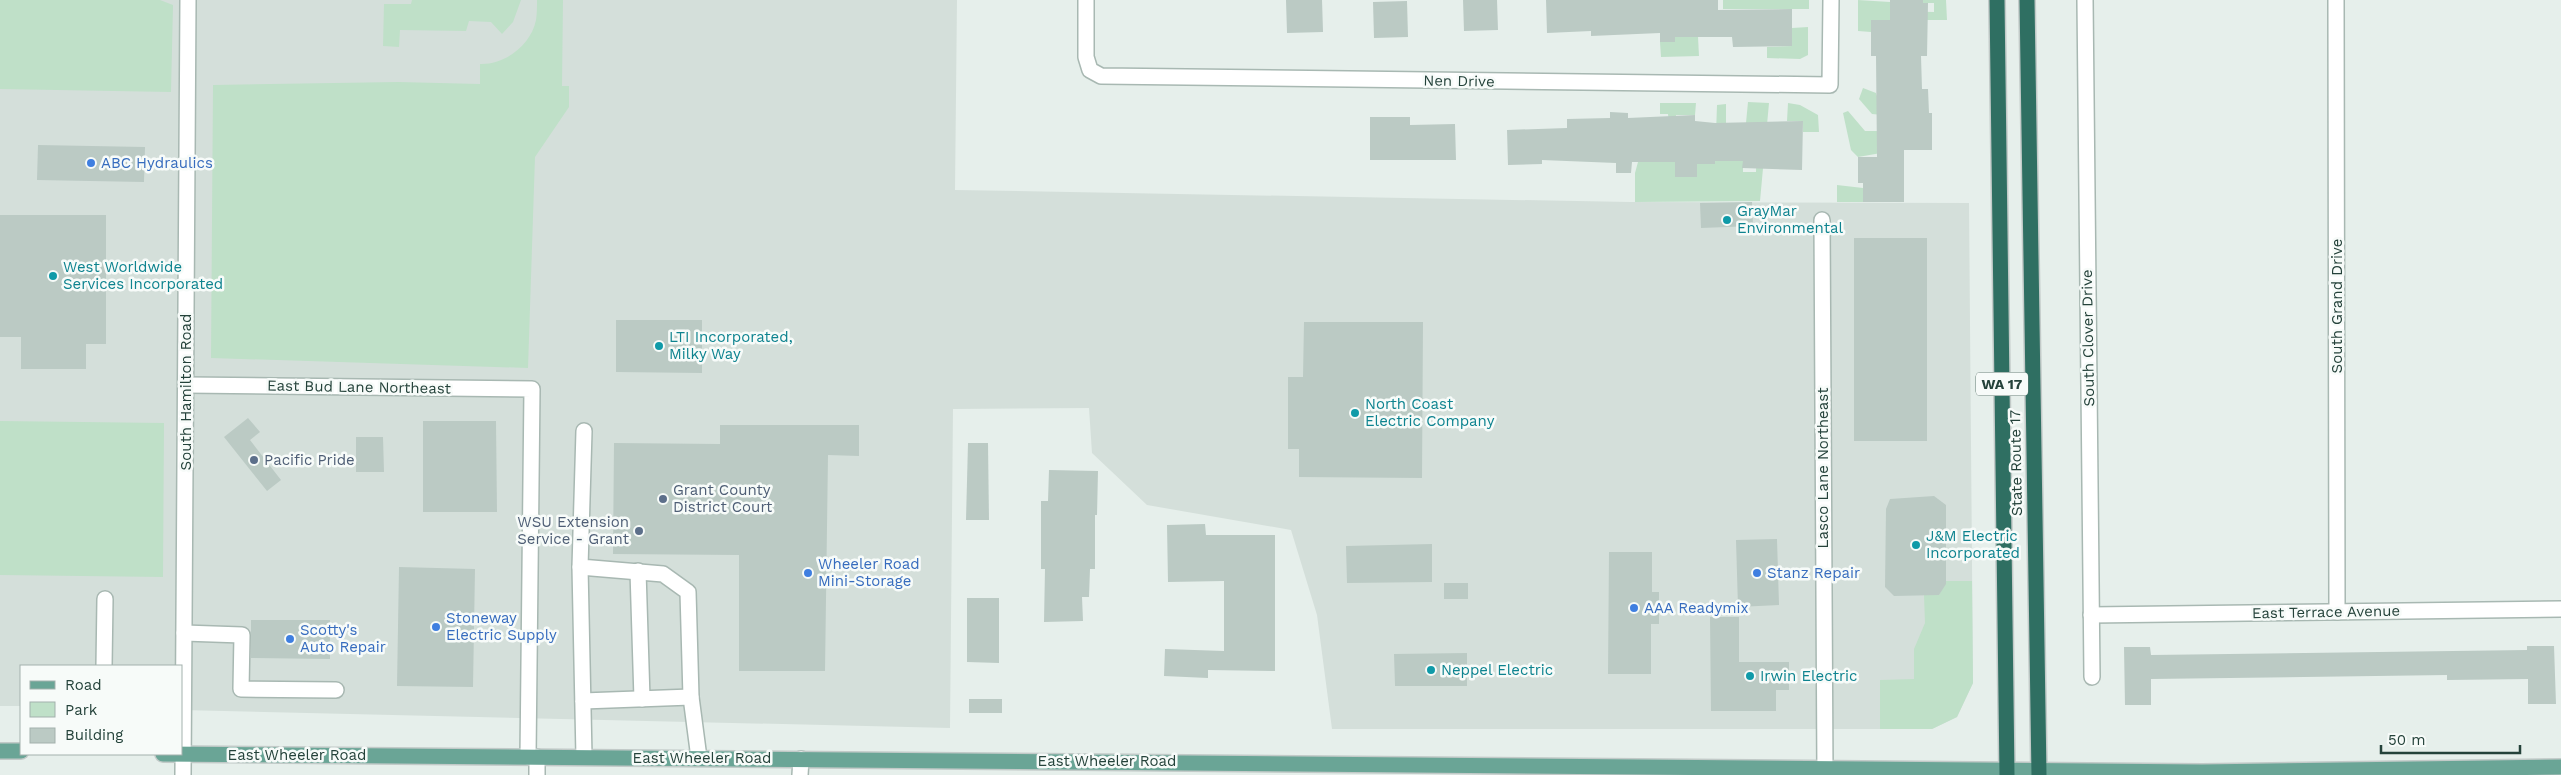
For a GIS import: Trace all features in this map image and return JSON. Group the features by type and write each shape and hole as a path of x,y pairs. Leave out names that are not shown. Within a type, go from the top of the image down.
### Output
{"highway":[{"name":"State Route 17","path":"1997,0 2007,772"},
{"name":"State Route 17","path":"2026,0 2039,772"}],"main road":[{"path":"0,751 20,752"},
{"name":"East Wheeler Road","path":"184,754 2007,772 2202,773 2561,767"}],"street":[{"name":"South Hamilton Road","path":"184,775 188,0"},
{"name":"Nen Drive","path":"1086,0 1086,57 1090,70 1101,76 1830,86 1832,0"},
{"name":"South Clover Drive","path":"2085,0 2092,677"},
{"name":"South Grand Drive","path":"2336,0 2337,612"},
{"name":"Lasco Lane Northeast","path":"1822,220 1825,771"},
{"name":"East Bud Lane Northeast","path":"186,385 532,389 532,757"},
{"path":"584,431 580,567 584,757"},
{"path":"580,567 663,574 688,592 690,698 699,758"},
{"path":"638,571 642,699"},
{"path":"104,665 106,600"},
{"name":"East Terrace Avenue","path":"2091,615 2561,609"},
{"path":"184,633 242,635 241,689 336,690"},
{"path":"583,701 690,698"},
{"path":"532,757 537,775"},
{"path":"800,775 801,759"}],"shaded area":[{"path":"0,0 957,0 955,190 1630,202 1969,203 1973,683 1957,717 1932,729 1332,729 1317,615 1291,530 1147,505 1092,453 1089,408 953,409 950,728 182,710 182,665 20,665 20,706 0,706"}],"green space":[{"path":"0,0 160,0 173,5 171,92 0,89"},
{"path":"412,0 521,0 513,22 502,34 491,22 469,21 466,31 400,30 399,47 383,46 384,4 411,4"},
{"path":"537,0 563,0 562,86 569,86 569,107 535,157 528,368 211,358 213,85 398,82 480,84 480,64 499,61 507,57 516,52 529,38 536,20"},
{"path":"1675,0 1698,37 1699,56 1661,57 1660,42"},
{"path":"1723,0 1809,0 1809,9 1723,9"},
{"path":"1858,0 1890,2 1897,11 1934,12 1934,3 1923,3 1923,0 1946,0 1947,20 1872,20 1871,32 1858,31"},
{"path":"1808,27 1808,55 1800,59 1767,58 1767,47 1792,46 1792,28"},
{"path":"1863,88 1876,93 1883,115 1872,114 1859,99"},
{"path":"1748,102 1769,103 1760,201 1635,202 1635,173 1638,162 1673,162 1668,114 1660,114 1660,103 1696,103 1695,115 1676,115 1676,177 1696,177 1697,164 1715,163 1717,105 1726,104 1726,123 1718,123 1718,161 1743,161 1743,172 1756,172 1757,124 1746,123"},
{"path":"1788,103 1800,105 1818,115 1819,132 1803,132 1803,121 1787,121"},
{"path":"1848,111 1865,131 1877,131 1881,153 1858,157 1851,150 1843,113"},
{"path":"1837,185 1863,188 1863,202 1837,202"},
{"path":"0,421 164,423 163,577 0,575"},
{"path":"1946,581 1972,581 1973,683 1957,717 1932,729 1880,729 1880,680 1914,679 1914,649 1925,623 1924,595 1939,595"}],"building":[{"path":"1286,0 1322,0 1323,32 1287,33"},
{"path":"1463,0 1497,0 1498,30 1464,31"},
{"path":"1546,0 1718,0 1718,10 1792,9 1792,46 1733,47 1732,37 1675,37 1675,42 1660,42 1660,33 1591,36 1591,31 1547,33"},
{"path":"1890,0 1923,0 1923,3 1928,3 1927,56 1921,56 1922,89 1928,89 1929,113 1932,113 1932,150 1904,150 1904,202 1863,202 1863,183 1858,183 1858,157 1877,157 1876,56 1871,56 1871,20 1890,20"},
{"path":"1407,1 1408,37 1374,38 1373,2"},
{"path":"1610,112 1628,113 1628,118 1695,115 1695,121 1715,123 1803,121 1802,170 1742,168 1743,161 1715,161 1715,164 1697,164 1697,177 1675,177 1675,162 1632,162 1631,173 1616,173 1616,163 1542,160 1542,164 1508,165 1507,130 1567,128 1567,119 1610,118"},
{"path":"1370,117 1410,117 1410,125 1455,124 1456,160 1370,160"},
{"name":"ABC Hydraulics","path":"38,145 145,147 144,182 37,180"},
{"name":"GrayMar Environmental","path":"1752,202 1753,226 1701,228 1700,203"},
{"name":"West Worldwide Services Incorporated","path":"0,215 106,215 106,344 86,344 86,369 21,369 21,337 0,337"},
{"path":"1854,238 1927,238 1927,441 1854,441"},
{"name":"LTI Incorporated, Milky Way","path":"616,320 702,320 702,373 616,372"},
{"name":"North Coast Electric Company","path":"1304,322 1423,322 1422,478 1299,477 1299,449 1288,449 1288,377 1303,377"},
{"name":"Pacific Pride","path":"248,418 260,432 250,440 281,480 267,491 224,437"},
{"path":"423,421 496,421 497,512 423,512"},
{"path":"720,425 859,425 859,456 828,455 825,671 739,671 739,555 613,554 614,443 720,444"},
{"path":"356,437 383,437 384,472 356,472"},
{"path":"968,443 988,443 989,520 966,520"},
{"path":"1049,470 1098,471 1097,515 1095,515 1095,569 1090,569 1089,597 1082,597 1083,621 1044,622 1045,569 1041,569 1041,501 1048,501"},
{"name":"J&M Electric Incorporated","path":"1934,496 1946,505 1946,584 1939,595 1894,596 1885,587 1886,509 1890,499"},
{"path":"1205,524 1206,535 1275,535 1275,671 1208,670 1208,678 1164,676 1165,649 1224,651 1224,581 1168,582 1167,525"},
{"name":"Stanz Repair","path":"1777,539 1779,605 1738,607 1736,540"},
{"path":"1432,544 1432,582 1347,583 1346,546"},
{"name":"AAA Readymix","path":"1609,552 1652,552 1652,592 1659,592 1659,624 1651,624 1651,674 1608,674"},
{"name":"Stoneway Electric Supply","path":"399,567 475,569 473,687 397,686"},
{"path":"1444,583 1468,583 1468,599 1444,599"},
{"path":"967,598 999,598 999,663 967,662"},
{"name":"Irwin Electric","path":"1710,617 1739,617 1739,662 1789,662 1789,690 1776,690 1776,711 1711,711"},
{"name":"Scotty's Auto Repair","path":"251,620 330,620 330,659 251,658"},
{"path":"2527,646 2554,646 2556,704 2528,704 2528,679 2447,680 2447,675 2151,679 2151,705 2125,705 2124,647 2150,647 2151,655 2527,650"},
{"name":"Neppel Electric","path":"1467,653 1467,686 1395,686 1394,654"},
{"path":"969,699 1002,699 1002,713 969,713"}],"place":[{"name":"ABC Hydraulics","path":"91,163"},
{"name":"GrayMar Environmental","path":"1727,220"},
{"name":"West Worldwide Services Incorporated","path":"53,276"},
{"name":"LTI Incorporated, Milky Way","path":"659,346"},
{"name":"North Coast Electric Company","path":"1355,413"},
{"name":"Pacific Pride","path":"254,460"},
{"name":"Grant County District Court","path":"663,499"},
{"name":"WSU Extension Service - Grant","path":"639,531"},
{"name":"J&M Electric Incorporated","path":"1916,545"},
{"name":"Wheeler Road Mini-Storage","path":"808,573"},
{"name":"Stanz Repair","path":"1757,573"},
{"name":"AAA Readymix","path":"1634,608"},
{"name":"Stoneway Electric Supply","path":"436,627"},
{"name":"Scotty's Auto Repair","path":"290,639"},
{"name":"Neppel Electric","path":"1431,670"},
{"name":"Irwin Electric","path":"1750,676"}]}
